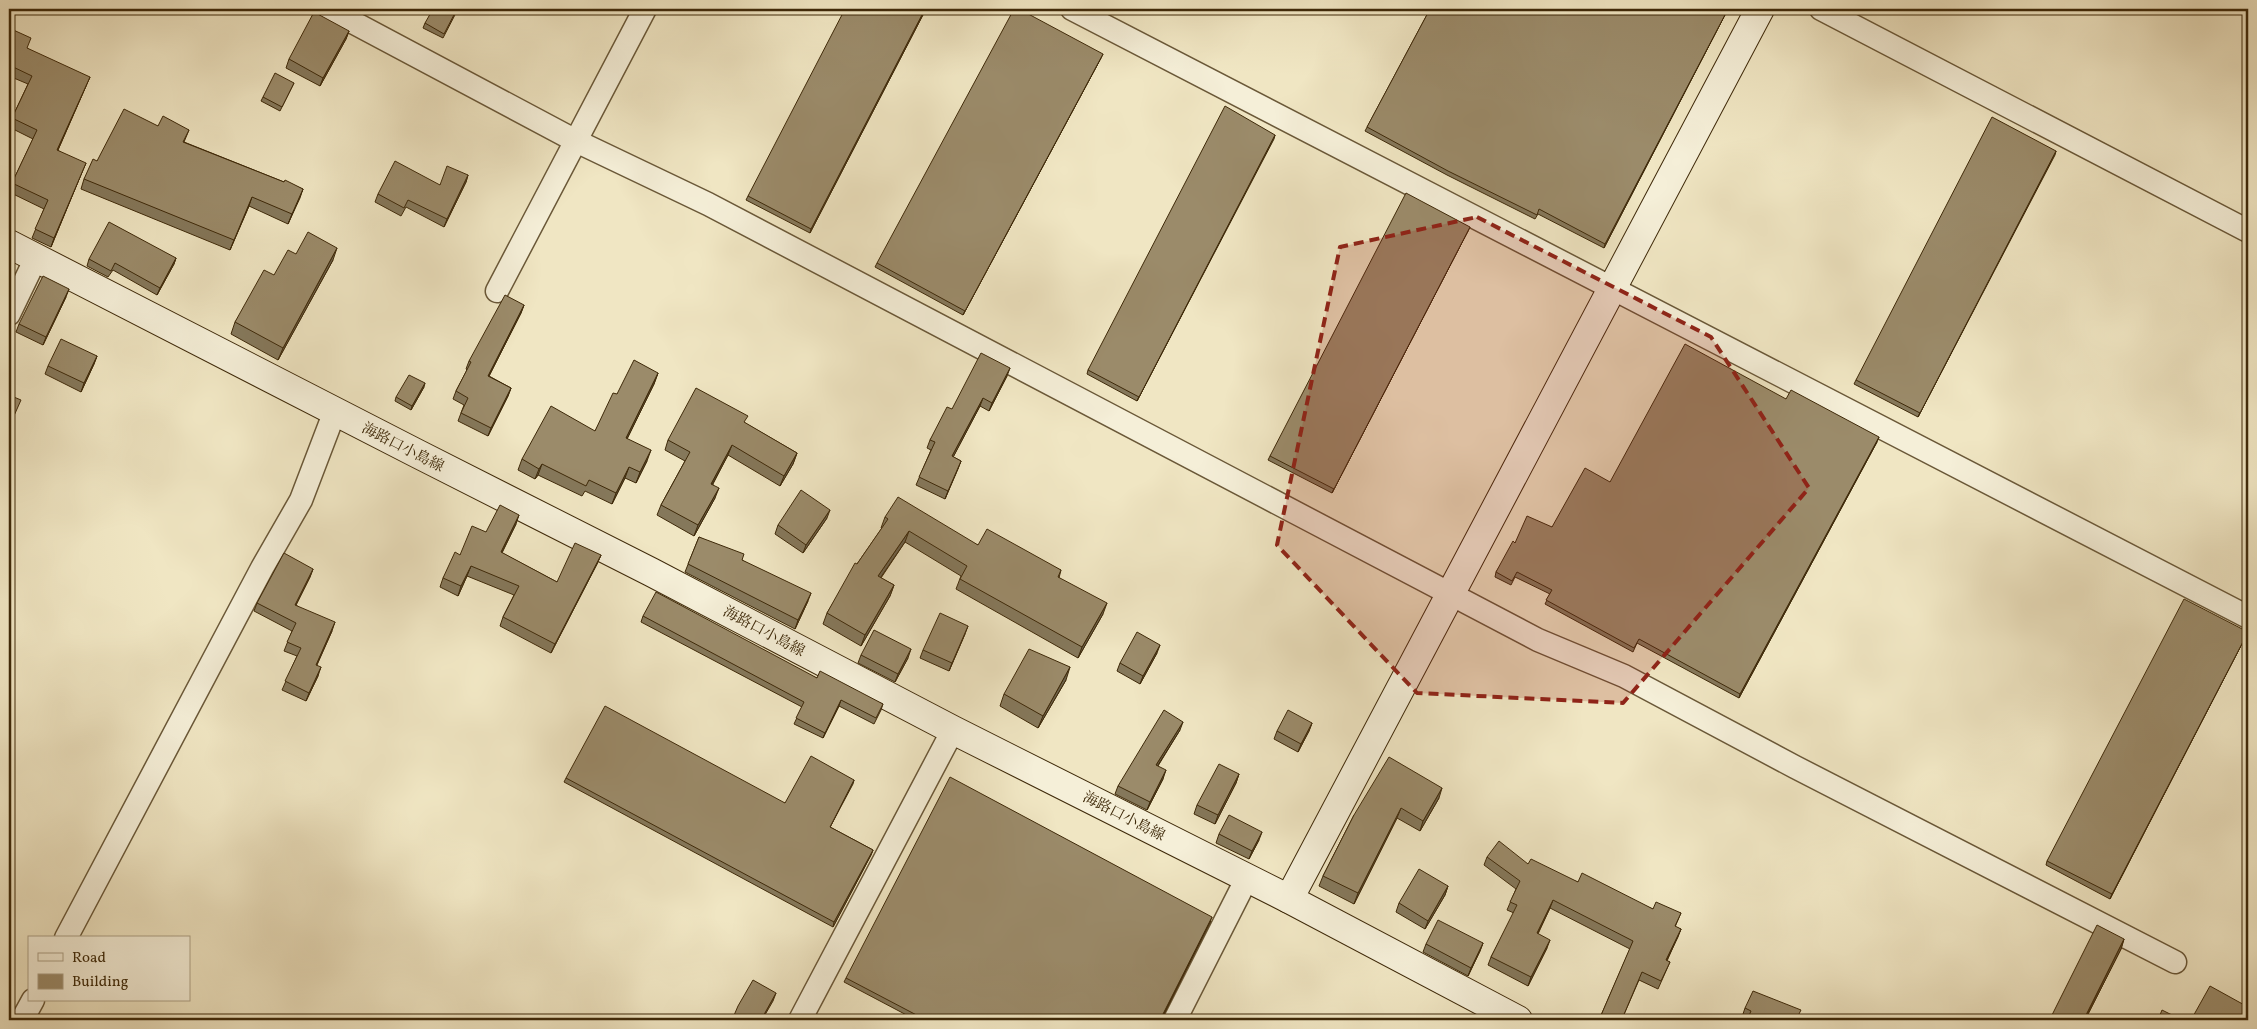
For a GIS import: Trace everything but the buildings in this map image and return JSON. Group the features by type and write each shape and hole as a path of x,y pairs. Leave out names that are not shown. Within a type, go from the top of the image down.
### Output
{"main road":[{"path":"1289,899 1760,9"},
{"name":"海路口小島線","path":"9,244 660,576 953,730 1289,899 1518,1020"}],"street":[{"path":"328,9 576,141 708,204 1538,640 1624,676 1795,768 2175,962"},
{"path":"497,291 645,9"},
{"path":"1072,9 2248,617"},
{"path":"1821,9 2248,230"},
{"path":"9,314 36,258"},
{"path":"67,936 262,568 301,500 335,411"},
{"path":"800,1020 953,730"},
{"path":"1175,1020 1248,878"},
{"path":"22,1020 32,1002"}],"highlighted area":[{"path":"1477,217 1711,337 1809,488 1623,703 1417,693 1277,545 1340,247"}]}
